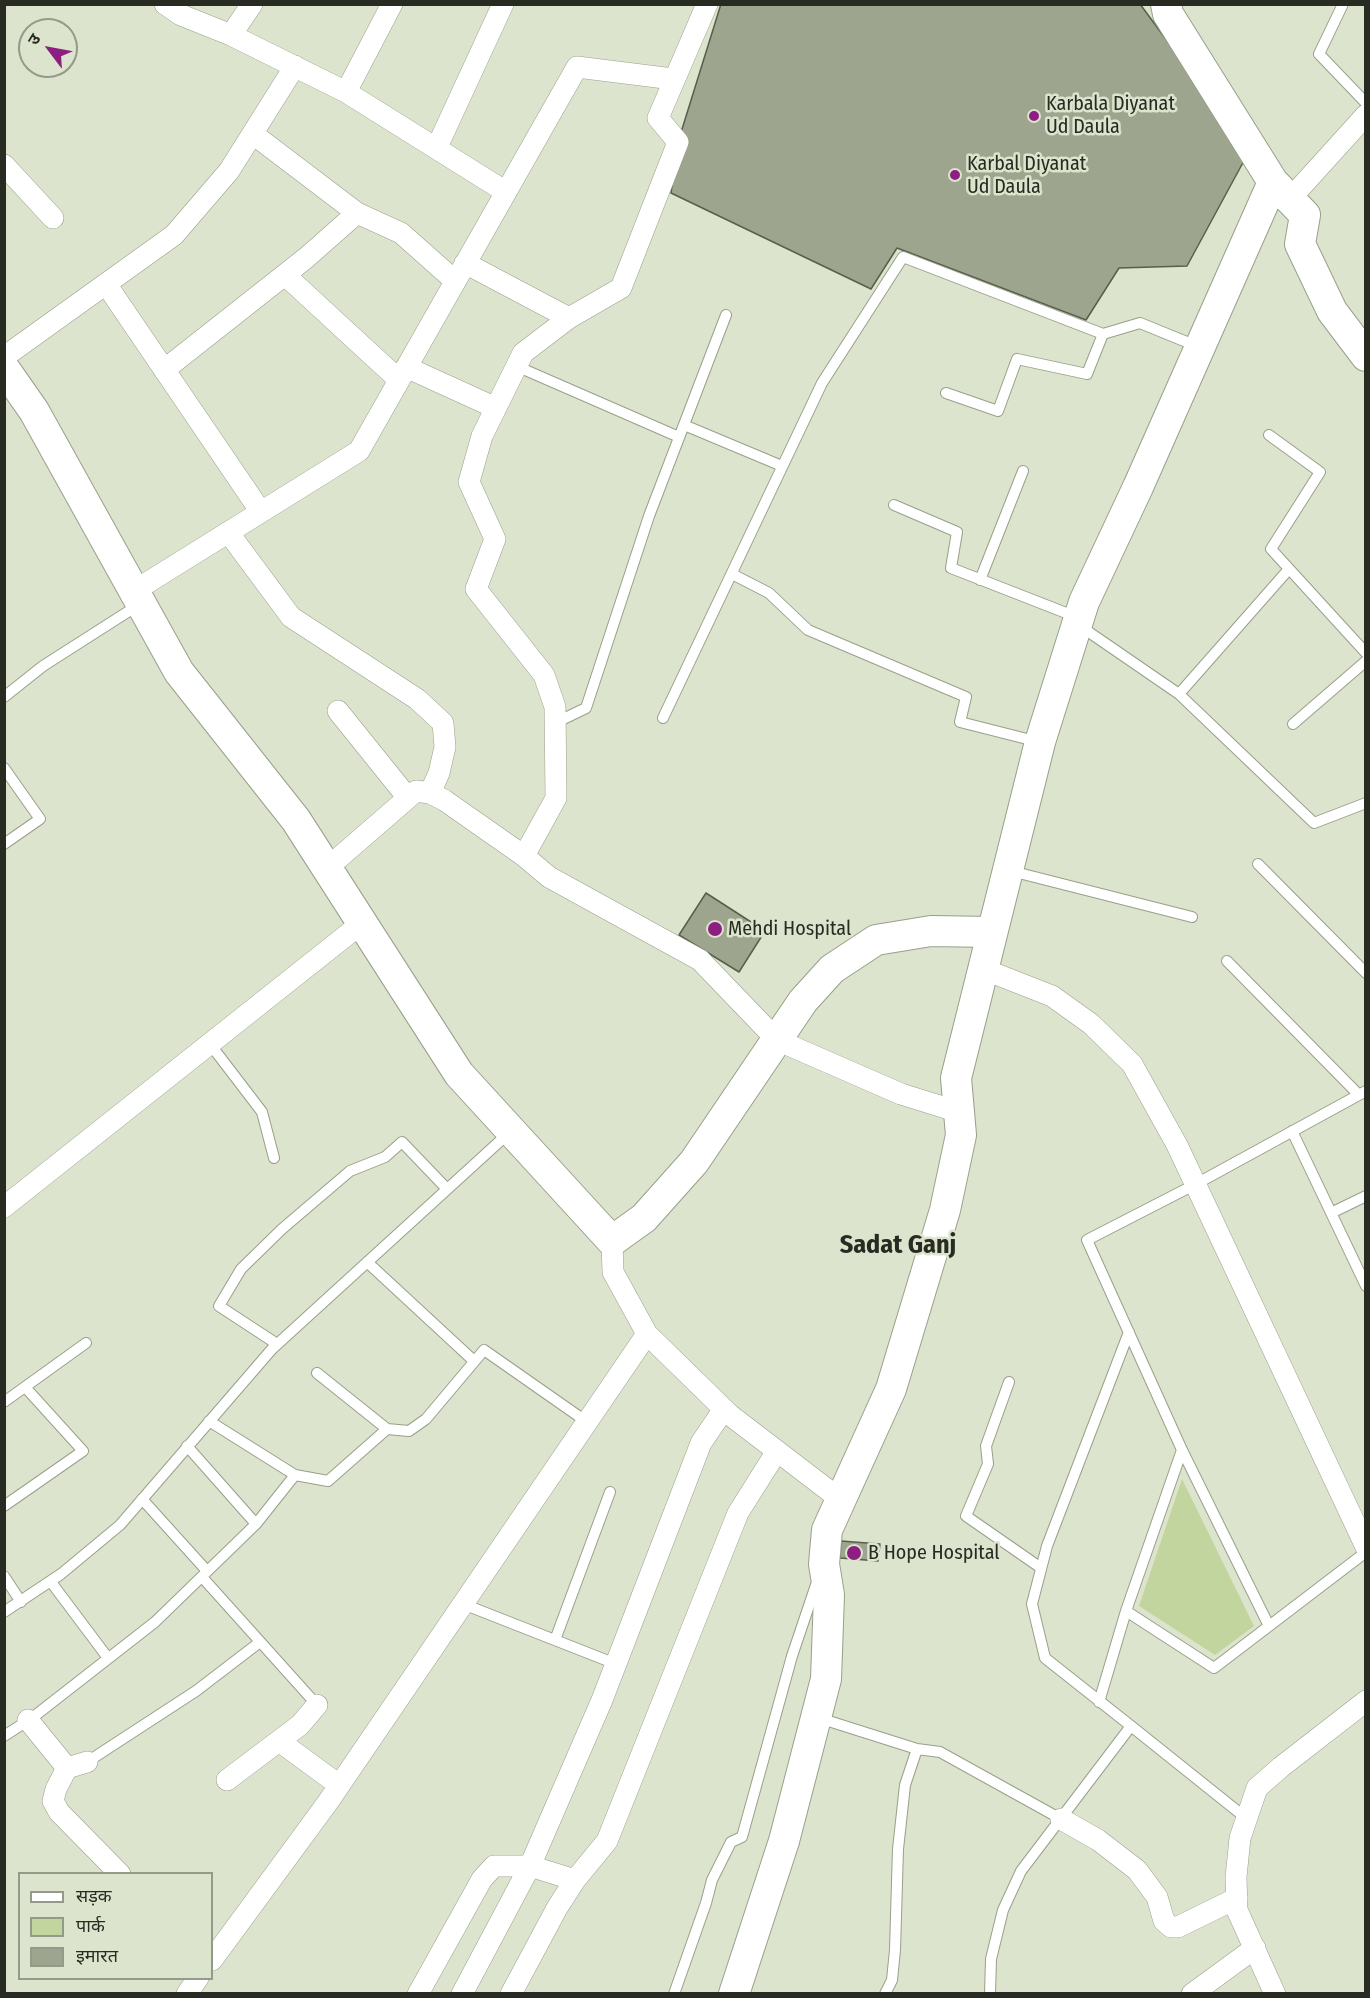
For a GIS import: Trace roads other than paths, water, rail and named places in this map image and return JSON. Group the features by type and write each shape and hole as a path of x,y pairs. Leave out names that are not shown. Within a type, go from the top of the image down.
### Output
{"street":[{"path":"165,4 181,15 231,35 346,92 506,192"},
{"path":"231,35 252,4"},
{"path":"346,92 392,4"},
{"path":"436,147 503,4"},
{"path":"524,856 556,798 555,707 544,675 476,589 495,539 469,482 482,436 523,353 569,318 621,288 678,142 658,118 707,4"},
{"path":"1166,4 1168,14 1281,191 1305,215 1299,244 1332,311 1365,356"},
{"path":"4,357 174,235 229,171 295,66"},
{"path":"137,597 228,532 358,451 577,67 673,79"},
{"path":"734,1994 784,1841 826,1679 829,1596 824,1564 827,1530 891,1389 945,1210 961,1135 956,1078 1040,742 1084,602 1200,347 1281,191 1365,115"},
{"path":"252,134 357,213 401,233 455,281"},
{"path":"4,165 53,218"},
{"path":"164,370 285,274 357,213"},
{"path":"465,262 569,318"},
{"path":"285,274 402,374 496,408"},
{"path":"106,284 261,512"},
{"path":"4,368 34,411 179,672 296,820 459,1074 612,1241 613,1272 647,1334 724,1408 841,1500"},
{"path":"228,532 291,617 417,699 443,723 445,747 439,773 430,794"},
{"path":"338,711 408,798"},
{"path":"326,869 416,791 430,794 444,800 524,856 549,877 700,960 777,1040 901,1094 959,1112"},
{"path":"4,1207 362,923"},
{"path":"612,1241 644,1218 694,1162 803,1001 832,969 876,940 931,931 992,933"},
{"path":"983,969 1052,996 1091,1024 1132,1065 1178,1144 1365,1547"},
{"path":"213,1958 339,1785 647,1334"},
{"path":"462,1994 530,1866 616,1664 701,1443 724,1408"},
{"path":"511,1994 557,1908 575,1880 607,1841 738,1513 777,1451"},
{"path":"1275,1994 1237,1910 1236,1877 1239,1838 1257,1788 1365,1701"},
{"path":"227,1780 300,1725 317,1705"},
{"path":"28,1720 77,1765 56,1789 53,1801 59,1812 118,1872"},
{"path":"279,1741 339,1785"},
{"path":"1061,1819 1098,1840 1137,1870 1157,1897 1164,1921 1171,1927 1178,1927 1237,1898"},
{"path":"418,1994 488,1872 494,1866 530,1866 575,1880"},
{"path":"1192,1994 1255,1948"},
{"path":"186,1994 196,1980"}],"lane":[{"path":"1343,4 1319,54 1365,103"},
{"path":"663,718 822,383 903,257 1103,334 1140,323 1200,347"},
{"path":"555,723 586,708 649,516 726,315"},
{"path":"946,393 998,411 1017,359 1087,374 1103,334"},
{"path":"516,366 679,437"},
{"path":"684,425 782,466"},
{"path":"1269,435 1320,472 1271,549 1365,653"},
{"path":"980,580 1023,471"},
{"path":"894,505 957,532 951,568 1078,621 1179,694 1314,823 1365,803"},
{"path":"1179,694 1289,569"},
{"path":"732,574 769,593 808,630 966,697 960,722 1040,742"},
{"path":"4,697 137,597"},
{"path":"1293,724 1365,661"},
{"path":"4,768 40,819 4,844"},
{"path":"1258,864 1365,973"},
{"path":"1007,871 1192,917"},
{"path":"1227,961 1362,1092 1196,1184 1088,1240 1182,1450 1269,1626"},
{"path":"210,1044 262,1112 274,1158"},
{"path":"4,1612 51,1582 120,1525 277,1344 511,1131"},
{"path":"1292,1131 1365,1286"},
{"path":"277,1344 219,1306 241,1269 282,1230 350,1171 385,1157 402,1142 447,1189"},
{"path":"1331,1213 1365,1196"},
{"path":"367,1262 474,1361"},
{"path":"1129,1332 1047,1546 1032,1604 1045,1658 1246,1818"},
{"path":"4,1402 86,1343"},
{"path":"317,1373 387,1429 409,1431 426,1419 484,1350 587,1422"},
{"path":"1009,1382 986,1446 988,1464 966,1516 1041,1568"},
{"path":"4,1506 83,1450 25,1387"},
{"path":"209,1420 295,1475 328,1481 387,1429"},
{"path":"187,1446 256,1524"},
{"path":"1099,1702 1126,1611 1182,1450"},
{"path":"4,1736 154,1622 256,1524 295,1475"},
{"path":"555,1640 610,1492"},
{"path":"142,1499 260,1642 317,1705"},
{"path":"1126,1611 1214,1668 1365,1552"},
{"path":"674,1994 712,1880 731,1842 742,1837 792,1656 813,1588 824,1564"},
{"path":"4,1576 21,1602"},
{"path":"51,1582 108,1658"},
{"path":"463,1604 616,1664"},
{"path":"77,1765 196,1691 260,1642"},
{"path":"816,1717 917,1749 940,1752 1061,1819"},
{"path":"990,1994 992,1959 1003,1910 1021,1871 1131,1726"},
{"path":"885,1994 892,1980 895,1950 898,1849 905,1785 917,1749"}],"place":[{"name":"Karbala Diyanat Ud Daula","path":"1034,116"},
{"name":"Karbal Diyanat Ud Daula","path":"955,175"},
{"name":"Mehdi Hospital","path":"715,929"},
{"name":"B Hope Hospital","path":"854,1553"}],"district":[{"name":"Sadat Ganj","path":"898,1246"}]}
